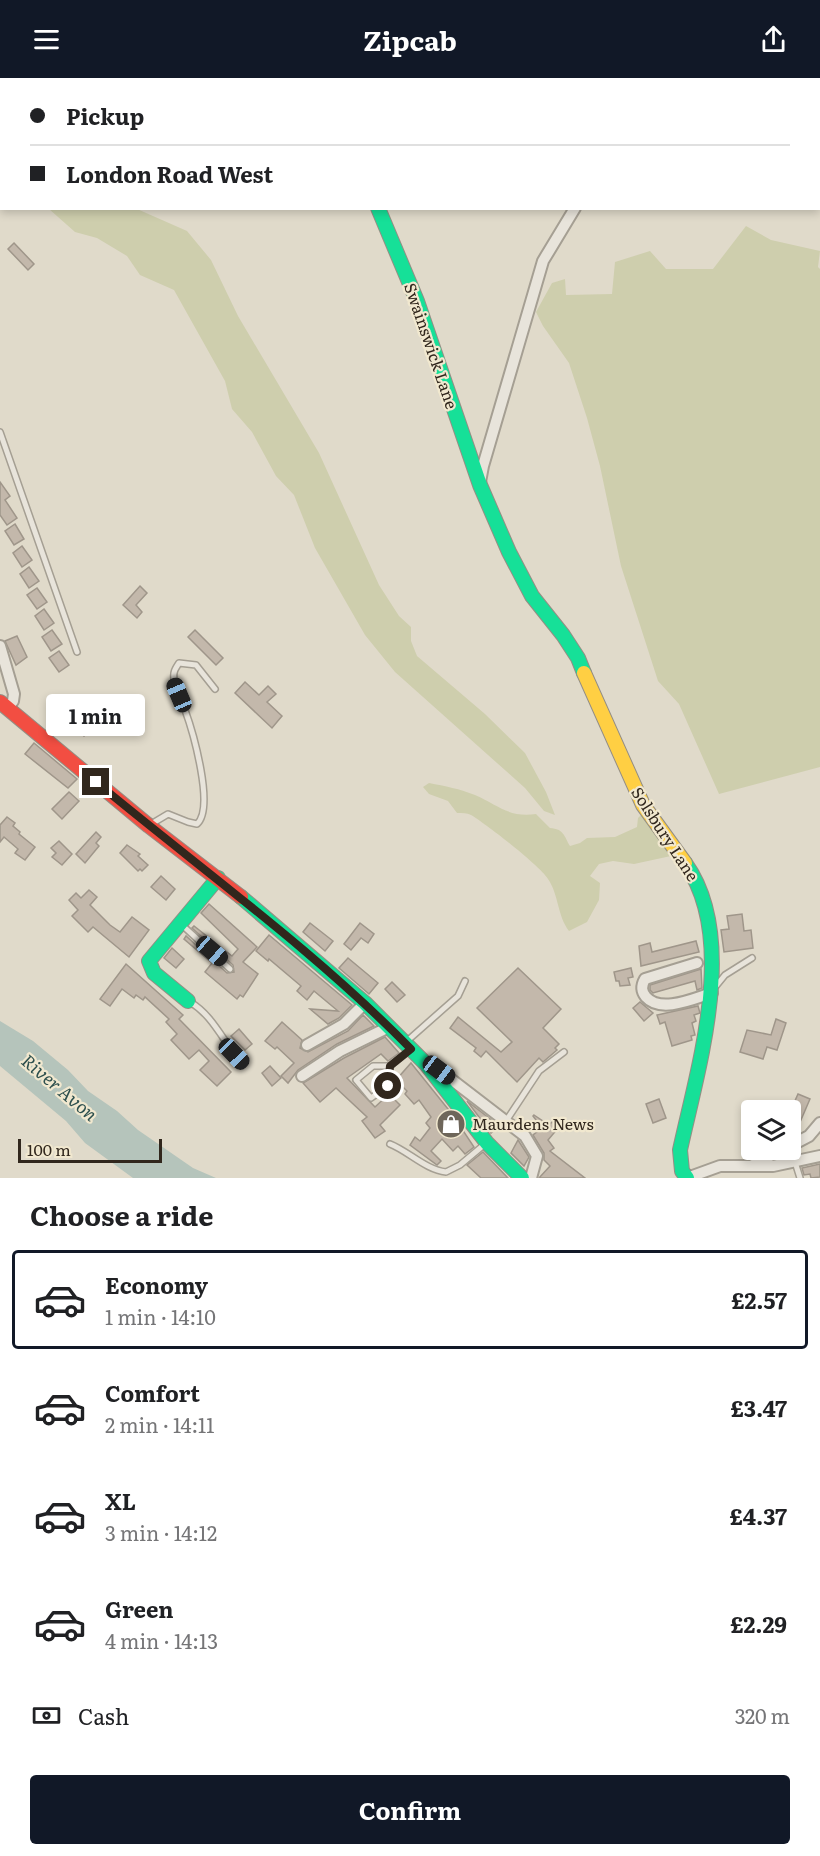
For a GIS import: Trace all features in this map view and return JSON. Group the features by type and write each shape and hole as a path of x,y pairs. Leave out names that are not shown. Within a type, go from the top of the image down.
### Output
{"street":[{"name":"Swainswick Lane","path":"379,210 417,301 480,485"},
{"path":"480,485 483,466 543,261 574,210"},
{"name":"Solsbury Lane","path":"480,485 509,552 532,596 563,634 578,658 598,711 643,805 696,878 709,924 712,993 710,1016 680,1150 682,1172 687,1178"},
{"path":"0,646 14,694 4,705 145,823 218,878 364,1003 433,1072 487,1143 522,1178"},
{"path":"188,1001 154,973 149,961 218,878"},
{"path":"697,963 645,980 641,986 642,991 656,1004 667,1004 712,993"},
{"path":"307,1045 344,1024 364,1003"},
{"path":"302,1076 340,1051 389,1027"},
{"path":"433,1072 435,1069 439,1070 525,1136 538,1160 531,1178"},
{"path":"801,1140 809,1136 820,1123"},
{"path":"687,1178 720,1166 773,1166 820,1156"},
{"path":"751,1166 763,1160"}],"lane":[{"path":"0,432 77,652"},
{"path":"145,823 153,823 168,814 197,824 201,820 205,802 204,785 173,671 179,663 196,665 215,689"},
{"path":"181,924 230,969"},
{"path":"712,993 725,975 752,958"},
{"path":"390,1066 374,1066 356,1080 372,1098 388,1086 390,1066 458,996 465,981"},
{"path":"188,1001 204,1012 243,1064"},
{"path":"506,1121 539,1071 564,1052"},
{"path":"435,1178 441,1171 453,1169 487,1143"},
{"path":"390,1144 404,1149 441,1171"},
{"path":"795,1162 800,1178"}],"green space":[{"path":"50,210 139,210 187,231 211,260 238,316 319,453 379,585 399,616 411,627 411,641 417,656 485,714 525,753 546,792 555,815 544,811 525,788 395,672 365,635 315,548 294,495 276,476 252,432 232,409 225,381 174,290 140,275 127,256 97,238 75,232"},
{"path":"746,226 771,240 820,251 818,267 820,269 820,767 719,794 679,704 658,681 621,566 600,466 569,363 536,312 552,283 565,279 566,295 612,294 615,262 650,251 666,269 713,269"},
{"path":"429,783 469,793 504,810 518,814 536,814 550,828 561,831 570,846 587,838 615,837 637,827 638,818 642,814 671,856 634,864 613,861 599,864 590,876 600,883 599,900 587,922 569,931 562,918 552,885 543,873 512,845 478,820 469,814 457,813 448,801 429,794 423,787"}],"water":[{"name":"River Avon","path":"0,1021 33,1041 68,1070 88,1091 117,1111 138,1130 193,1168 216,1178 133,1178 85,1143 66,1121 0,1066"}],"building":[{"path":"14,243 34,264 28,270 8,249"},
{"path":"0,482 10,496 5,500 17,518 7,525 0,515"},
{"path":"15,524 24,539 14,545 5,531"},
{"path":"22,546 32,560 22,567 13,553"},
{"path":"29,567 39,581 29,588 20,574"},
{"path":"140,586 147,593 136,605 142,612 137,618 123,605"},
{"path":"37,588 47,602 37,609 27,595"},
{"path":"44,609 54,623 44,630 35,616"},
{"path":"52,630 62,644 51,651 42,637"},
{"path":"195,630 223,658 216,665 188,637"},
{"path":"17,636 27,657 16,665 5,641"},
{"path":"59,651 69,665 59,672 49,658"},
{"path":"245,682 259,695 268,686 276,694 267,702 282,716 272,728 235,693"},
{"path":"75,708 94,724 84,736 65,721"},
{"path":"34,743 77,779 68,788 25,754"},
{"path":"69,792 79,801 62,819 52,809"},
{"path":"7,817 15,823 13,826 20,832 19,834 35,847 25,860 15,853 18,849 4,837 0,842 0,825"},
{"path":"96,832 101,837 96,843 99,846 85,863 76,854"},
{"path":"59,841 72,854 62,865 52,857 56,853 51,848"},
{"path":"127,845 140,854 138,856 148,865 142,871 140,869 138,871 120,853"},
{"path":"161,876 175,889 166,900 151,887"},
{"path":"89,890 97,897 90,905 120,932 132,917 149,930 129,957 93,927 88,932 72,916 78,910 69,900 76,893 81,898"},
{"path":"209,904 257,947 243,962 258,974 243,997 240,995 237,999 205,972 212,963 184,939 186,936 227,973 234,972 233,965 192,928 194,926 232,956 238,949 201,913"},
{"path":"742,914 744,931 751,930 753,948 724,952 721,930 729,929 727,916"},
{"path":"310,923 333,941 325,951 303,932"},
{"path":"360,923 374,934 368,943 361,938 351,950 344,944"},
{"path":"269,935 352,1005 339,1018 328,1024 310,1009 338,1011 314,991 307,1000 297,991 301,986 256,951"},
{"path":"696,941 699,952 641,966 639,946 650,943 652,952"},
{"path":"172,948 184,959 176,968 164,958"},
{"path":"348,958 378,983 369,994 339,968"},
{"path":"126,964 183,1015 179,1019 231,1072 217,1086 200,1070 209,1061 199,1050 189,1059 171,1040 177,1034 166,1022 169,1019 145,997 143,1000 136,995 134,998 122,989 110,1006 100,999"},
{"path":"518,968 561,1009 543,1028 559,1044 555,1048 557,1050 543,1062 539,1058 517,1082 486,1051 481,1057 474,1051 476,1048 450,1028 458,1017 501,1052 512,1042 477,1008"},
{"path":"631,968 633,977 628,978 630,985 620,986 614,972"},
{"path":"701,969 702,988 697,990 695,981 653,993 650,990 650,985"},
{"path":"392,982 405,995 397,1002 385,989"},
{"path":"640,1002 653,1013 644,1021 633,1008"},
{"path":"698,1006 700,1013 694,1015 696,1021 692,1023 695,1035 691,1036 692,1040 672,1046 665,1022 660,1024 657,1015"},
{"path":"363,1015 374,1026 337,1044 298,1070 288,1083 281,1076 294,1063 277,1047 275,1049 265,1041 282,1022 302,1040 300,1048 308,1052 348,1031"},
{"path":"776,1019 786,1023 777,1050 767,1047 763,1059 740,1052 747,1030 771,1035"},
{"path":"239,1029 252,1044 245,1050 231,1036"},
{"path":"385,1037 399,1053 388,1061 381,1054 347,1078 375,1107 389,1094 400,1105 380,1125 385,1131 375,1138 362,1121 367,1117 336,1088 320,1102 303,1083"},
{"path":"411,1063 452,1114 474,1147 465,1154 458,1146 453,1151 442,1139 431,1151 441,1161 437,1165 410,1145 415,1137 420,1141 430,1128 426,1123 431,1117 419,1100 414,1104 405,1094 407,1091 396,1080"},
{"path":"270,1066 281,1078 272,1086 262,1073"},
{"path":"798,1094 810,1099 801,1120 801,1100 795,1100"},
{"path":"659,1099 666,1118 653,1123 646,1104"},
{"path":"467,1101 498,1125 491,1133"},
{"path":"534,1115 549,1125 554,1120 559,1127 548,1140 554,1148 550,1151 585,1178 539,1178 550,1166 544,1160 544,1153 533,1135 542,1128"},
{"path":"518,1140 529,1157 524,1166 511,1153"},
{"path":"483,1152 508,1178 481,1178 467,1165"},
{"path":"820,1164 820,1177 811,1178 810,1174 804,1175 802,1168"}],"traffic: fast":[{"path":"379,210 417,301 480,485 509,552 532,596 563,635 578,658 584,673"},
{"path":"685,863 701,893 710,928 712,965 710,1004 704,1042 680,1150 682,1171 687,1178"},
{"path":"188,1001 154,973 149,961 218,878"},
{"path":"241,897 365,1003 426,1064 487,1143 522,1178"}],"traffic: slow":[{"path":"584,673 643,805 685,863"}],"traffic: jam":[{"path":"0,702 149,826 241,897"}],"place":[{"name":"Maurdens News","path":"451,1124"}],"route":[{"path":"96,782 238,894 364,1003 411,1049 390,1066 388,1086"}]}
